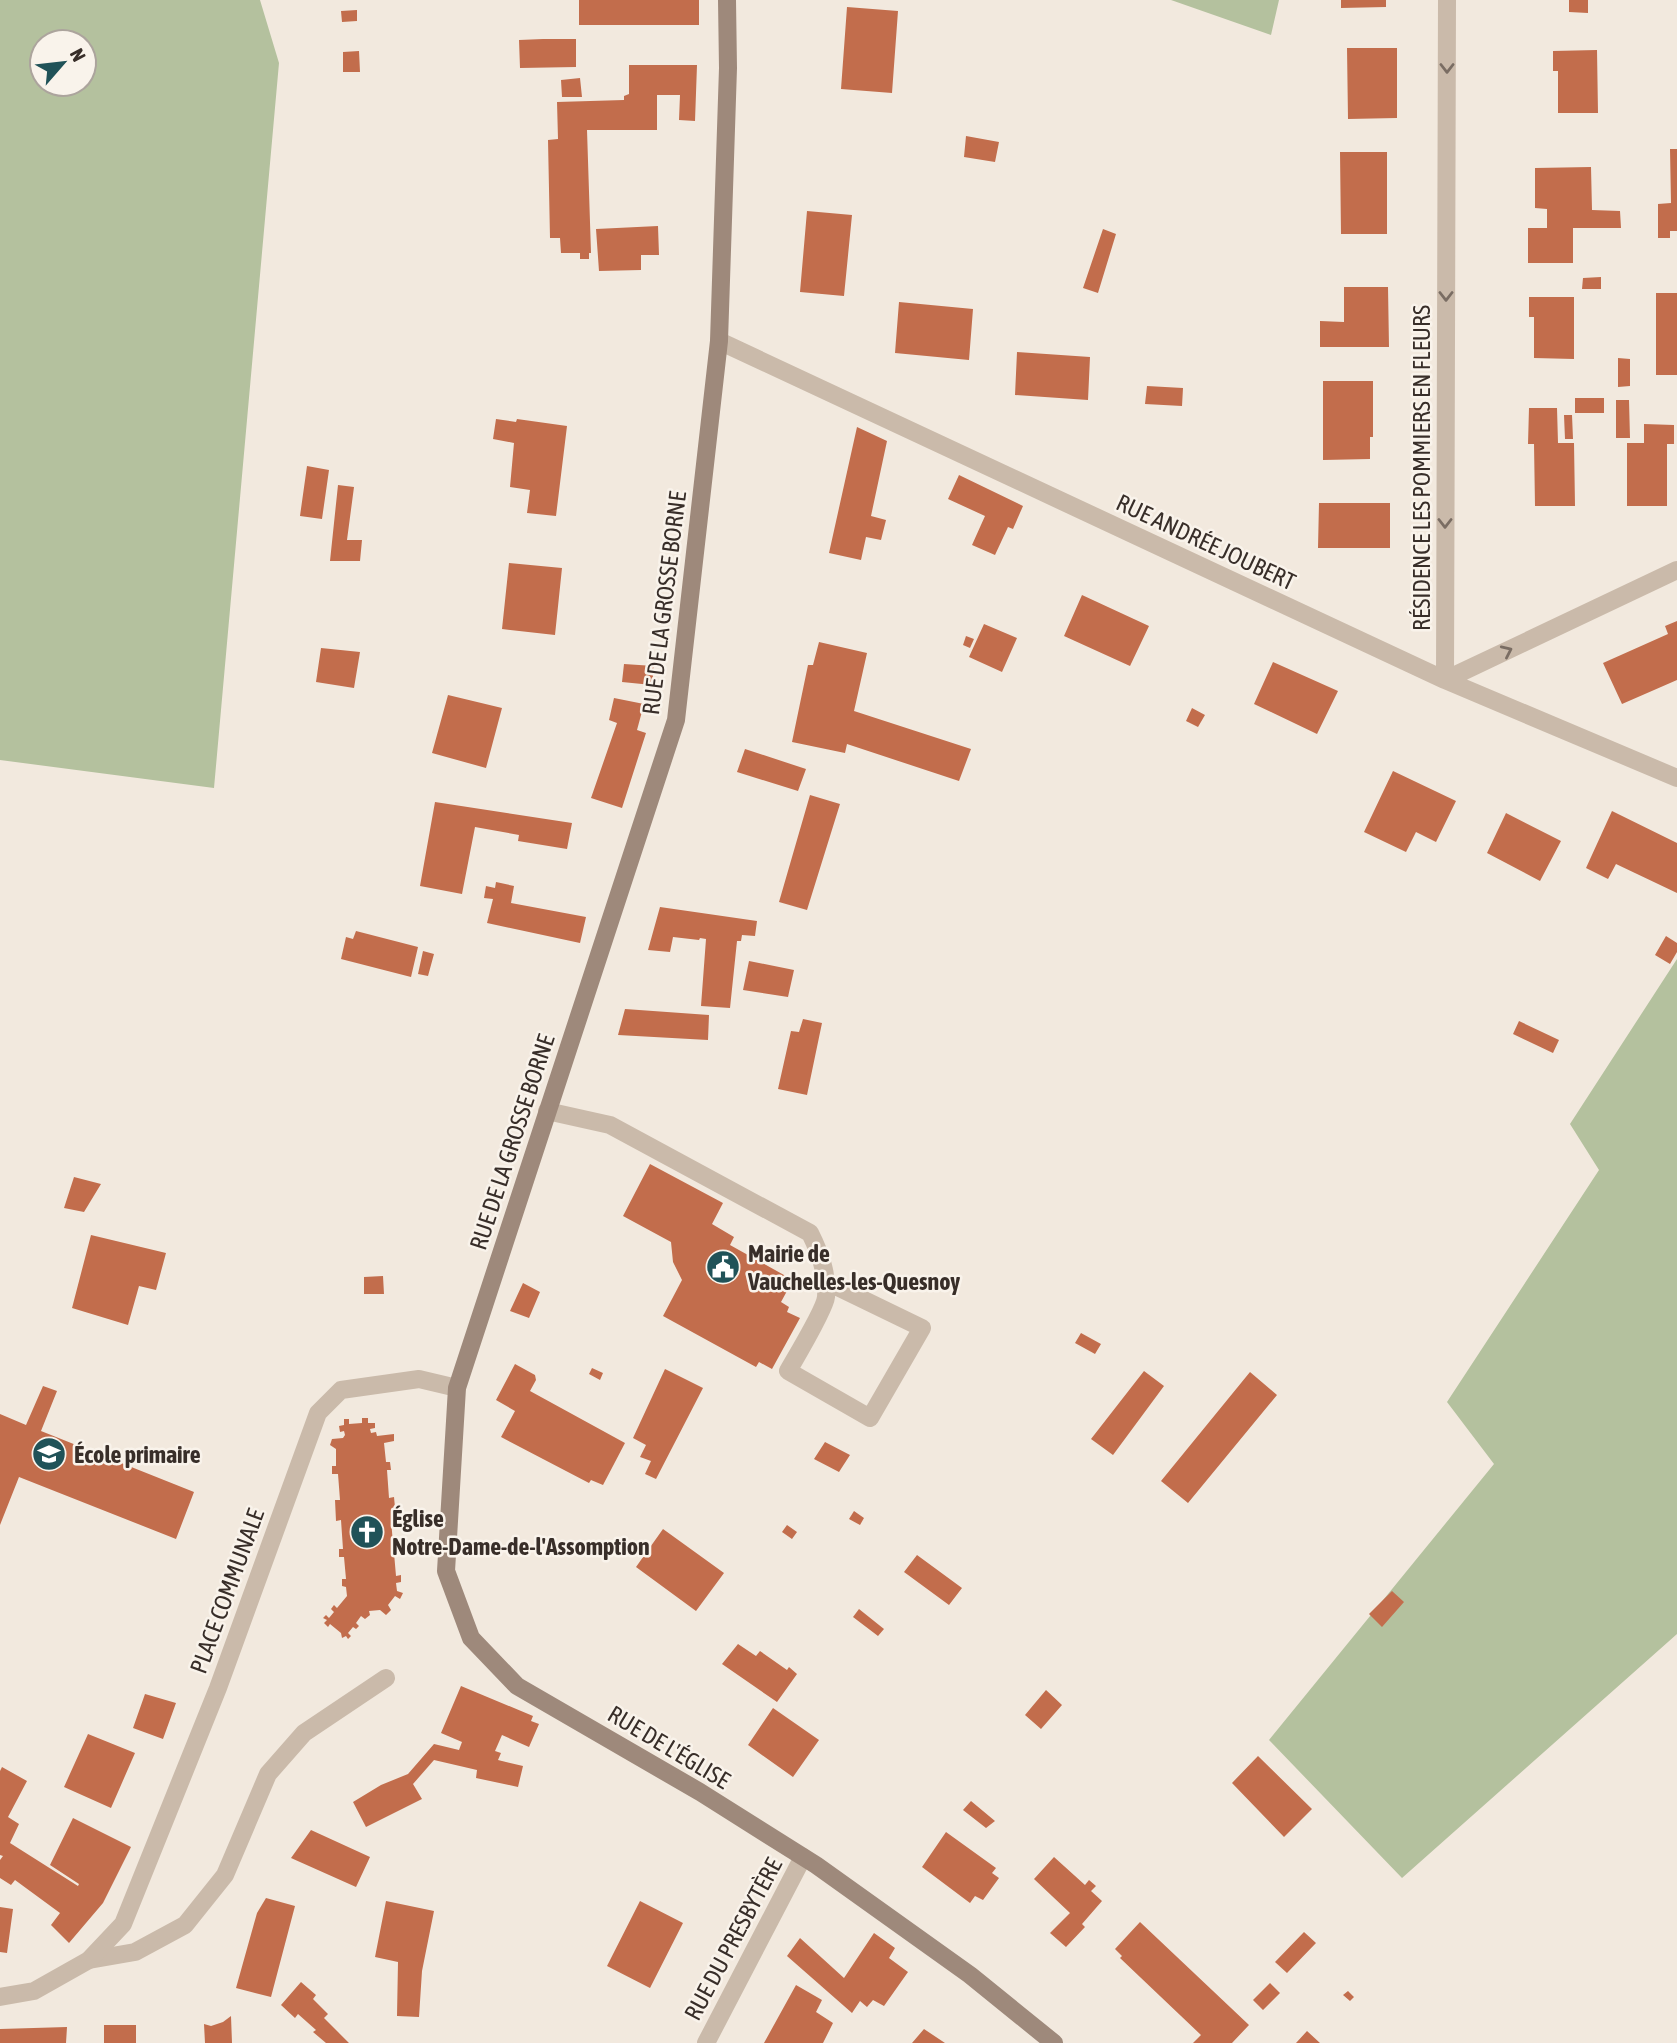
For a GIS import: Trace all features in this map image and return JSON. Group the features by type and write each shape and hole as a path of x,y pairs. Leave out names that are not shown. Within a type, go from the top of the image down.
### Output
{"street":[{"name":"RUE DE LA GROSSE BORNE","path":"457,1388 676,720 719,341 728,68 727,0"},
{"name":"RÉSIDENCE LES POMMIERS EN FLEURS","path":"1445,680 1447,0"},
{"name":"RUE ANDRÉE JOUBERT","path":"719,341 1445,680 1677,778"},
{"path":"1445,680 1677,570"},
{"path":"547,1111 610,1125 810,1233 823,1261 824,1281 826,1299 788,1371 870,1418 922,1328 824,1281"},
{"name":"PLACE COMMUNALE","path":"89,1961 124,1924 218,1688 318,1413 341,1390 418,1379 457,1388"},
{"name":"RUE DE L'ÉGLISE","path":"457,1388 446,1571 471,1638 517,1686 700,1792 803,1857 970,1975 1054,2043"},
{"path":"0,1997 34,1991 89,1961 135,1952 185,1925 225,1875 268,1774 304,1733 386,1678"},
{"name":"RUE DU PRESBYTÈRE","path":"706,2043 803,1857"}],"green space":[{"path":"0,0 260,0 279,63 214,788 0,760"},
{"path":"1171,0 1279,0 1271,35"},
{"path":"1677,959 1677,1634 1402,1878 1269,1740 1494,1464 1447,1402 1599,1170 1570,1124"}],"building":[{"path":"579,0 699,0 699,25 579,25"},
{"path":"1341,0 1386,0 1386,7 1341,8"},
{"path":"1569,0 1588,0 1588,13 1569,12"},
{"path":"847,7 898,11 892,93 841,89"},
{"path":"357,10 357,21 342,22 341,11"},
{"path":"576,39 576,67 520,68 519,40"},
{"path":"1347,48 1397,48 1397,118 1348,119"},
{"path":"1597,50 1598,113 1558,113 1558,71 1553,71 1553,51"},
{"path":"359,51 360,72 343,72 343,52"},
{"path":"629,65 697,65 695,121 679,120 680,95 657,95 657,130 587,130 591,253 589,259 580,259 580,253 561,253 560,238 550,238 548,140 558,139 557,102 624,100 624,96 629,94"},
{"path":"580,78 582,97 562,97 561,80"},
{"path":"966,136 999,142 995,162 964,157"},
{"path":"1670,149 1677,149 1677,231 1670,231 1670,238 1658,238 1658,204 1671,203"},
{"path":"1340,152 1387,152 1387,234 1341,234"},
{"path":"1591,167 1592,210 1620,211 1621,228 1573,228 1573,263 1528,263 1528,228 1547,228 1547,209 1535,208 1535,168"},
{"path":"807,211 852,215 844,296 800,292"},
{"path":"658,226 659,255 641,255 641,270 599,271 596,229"},
{"path":"1103,229 1116,234 1098,293 1083,288"},
{"path":"1601,277 1601,289 1582,289 1583,278"},
{"path":"1344,287 1388,287 1389,347 1320,347 1320,321 1344,322"},
{"path":"1656,293 1677,293 1677,375 1656,375"},
{"path":"1529,297 1574,297 1574,359 1534,358 1534,317 1529,317"},
{"path":"899,302 973,309 969,360 895,353"},
{"path":"1017,352 1090,357 1088,400 1015,395"},
{"path":"1618,358 1630,359 1630,386 1618,387"},
{"path":"1323,381 1373,381 1373,437 1370,437 1370,459 1323,460"},
{"path":"1147,386 1183,388 1182,406 1145,404"},
{"path":"1575,398 1604,398 1604,413 1575,413"},
{"path":"1616,400 1629,400 1630,438 1616,438"},
{"path":"1529,408 1557,408 1558,443 1574,443 1575,506 1535,506 1534,444 1528,444"},
{"path":"1564,415 1572,415 1573,439 1565,439"},
{"path":"496,419 567,426 556,516 527,513 530,490 510,487 514,443 493,439"},
{"path":"1644,424 1674,425 1674,444 1667,444 1667,506 1627,506 1627,443 1644,443"},
{"path":"857,427 887,441 871,516 886,520 881,540 866,537 861,560 829,553"},
{"path":"307,466 329,470 322,519 300,516"},
{"path":"959,475 1023,506 1013,529 1008,527 995,555 972,545 985,516 948,499"},
{"path":"338,485 354,487 347,540 362,540 360,561 330,561"},
{"path":"1319,503 1390,503 1390,548 1318,548"},
{"path":"509,563 562,568 555,635 502,629"},
{"path":"1082,595 1149,626 1130,666 1064,636"},
{"path":"1677,621 1677,680 1622,704 1603,663 1668,634 1665,626"},
{"path":"984,624 1017,638 1002,672 969,657"},
{"path":"966,636 974,639 970,648 963,645"},
{"path":"819,642 867,653 854,711 971,749 959,781 847,744 845,753 792,742 808,665 813,665"},
{"path":"321,648 360,652 354,688 316,682"},
{"path":"1273,662 1338,691 1317,734 1254,704"},
{"path":"624,664 654,666 652,685 622,682"},
{"path":"448,695 502,708 486,768 432,753"},
{"path":"614,698 644,704 637,730 646,733 622,808 591,798 617,723 609,720"},
{"path":"1192,708 1205,715 1198,727 1186,721"},
{"path":"745,749 806,769 798,791 737,772"},
{"path":"1393,771 1456,801 1436,842 1416,832 1406,852 1364,832"},
{"path":"810,795 840,804 807,910 779,902"},
{"path":"435,802 572,823 567,849 518,841 519,835 475,827 462,894 420,886"},
{"path":"1612,811 1677,843 1677,893 1616,864 1608,879 1586,868"},
{"path":"1506,813 1561,841 1540,881 1487,853"},
{"path":"496,882 514,886 511,903 586,917 580,943 487,923 493,899 484,898 486,886 495,888"},
{"path":"660,907 757,921 755,936 742,935 741,941 737,941 730,1008 701,1006 706,939 673,937 670,952 648,950"},
{"path":"356,931 418,947 411,977 341,959 346,937 353,939"},
{"path":"1666,936 1677,943 1677,952 1670,964 1655,955"},
{"path":"423,951 434,954 428,976 418,974"},
{"path":"749,961 794,970 788,997 743,990"},
{"path":"625,1009 709,1015 708,1040 618,1035"},
{"path":"803,1019 822,1023 807,1095 778,1089 791,1031 799,1032"},
{"path":"1519,1021 1559,1040 1553,1053 1513,1034"},
{"name":"Mairie de Vauchelles-les-Quesnoy","path":"650,1164 723,1203 712,1224 734,1237 730,1245 793,1280 781,1302 789,1307 787,1312 800,1318 772,1369 759,1362 756,1367 663,1316 682,1280 673,1262 671,1242 623,1216"},
{"path":"74,1177 101,1184 84,1212 64,1208"},
{"path":"91,1235 166,1253 156,1290 139,1286 128,1325 72,1308"},
{"path":"383,1276 384,1294 364,1294 364,1277"},
{"path":"523,1283 540,1292 529,1318 510,1311"},
{"path":"1081,1333 1101,1344 1095,1354 1075,1343"},
{"path":"515,1364 535,1375 536,1380 530,1391 625,1443 603,1485 591,1480 589,1483 501,1437 515,1411 496,1400"},
{"path":"592,1368 603,1373 600,1380 589,1374"},
{"path":"665,1369 703,1388 656,1479 645,1474 651,1461 640,1457 646,1445 633,1438"},
{"path":"1144,1371 1164,1386 1113,1455 1091,1439"},
{"path":"1250,1372 1277,1395 1188,1503 1161,1481"},
{"name":"École primaire","path":"43,1386 57,1391 41,1431 194,1492 176,1539 19,1477 0,1525 0,1414 26,1425"},
{"name":"Église Notre-Dame-de-l'Assomption","path":"362,1418 368,1418 368,1423 375,1423 375,1428 370,1429 371,1433 376,1432 377,1436 394,1434 394,1441 384,1443 386,1462 390,1462 391,1470 387,1470 389,1498 394,1497 396,1518 391,1519 393,1544 398,1543 399,1553 394,1553 396,1576 401,1575 401,1582 396,1583 397,1591 403,1593 400,1599 395,1596 388,1605 391,1610 386,1615 380,1610 369,1611 370,1615 365,1619 361,1616 356,1623 359,1626 356,1629 353,1627 348,1633 351,1636 348,1639 346,1636 342,1638 341,1633 330,1624 328,1627 324,1623 327,1620 323,1618 326,1615 329,1618 334,1612 331,1609 334,1605 337,1608 347,1596 346,1587 342,1586 342,1579 346,1579 344,1557 339,1557 339,1549 343,1549 341,1520 336,1521 335,1500 340,1500 338,1474 332,1474 332,1466 336,1466 336,1449 330,1445 332,1439 343,1438 345,1435 344,1431 340,1432 339,1426 344,1425 344,1419 349,1419 349,1424 362,1423"},
{"path":"825,1442 850,1455 839,1472 814,1459"},
{"path":"854,1511 864,1518 860,1525 849,1519"},
{"path":"787,1525 797,1532 792,1539 782,1532"},
{"path":"663,1529 724,1573 696,1611 636,1567"},
{"path":"917,1555 962,1588 949,1605 904,1572"},
{"path":"1392,1591 1404,1602 1382,1627 1369,1614"},
{"path":"859,1609 884,1629 878,1636 853,1617"},
{"path":"738,1644 756,1656 760,1651 797,1674 777,1702 722,1664"},
{"path":"461,1686 533,1716 531,1721 539,1724 529,1747 502,1735 495,1751 501,1753 498,1760 523,1766 518,1787 476,1778 477,1770 434,1760 413,1784 422,1799 366,1827 353,1802 381,1785 408,1774 434,1744 459,1750 462,1742 441,1733"},
{"path":"1046,1690 1062,1705 1041,1729 1025,1715"},
{"path":"145,1694 176,1703 163,1739 133,1728"},
{"path":"773,1708 819,1740 793,1777 748,1745"},
{"path":"88,1734 135,1753 111,1808 64,1787"},
{"path":"1258,1756 1312,1809 1284,1837 1232,1783"},
{"path":"2,1767 27,1781 8,1817 19,1824 10,1843 78,1886 79,1884 50,1865 73,1818 131,1847 103,1903 69,1943 51,1925 60,1913 15,1880 11,1885 0,1878 0,1860 3,1856 0,1855"},
{"path":"971,1801 995,1821 986,1828 963,1810"},
{"path":"311,1830 370,1857 356,1887 291,1858"},
{"path":"946,1832 996,1868 992,1873 999,1878 983,1900 975,1896 970,1903 922,1867"},
{"path":"1054,1857 1085,1885 1089,1880 1096,1886 1091,1891 1102,1901 1082,1924 1085,1927 1066,1947 1050,1933 1070,1913 1034,1879"},
{"path":"266,1898 295,1906 271,1997 236,1988 257,1913"},
{"path":"386,1901 434,1911 422,1971 419,2017 397,2016 398,1962 375,1957"},
{"path":"640,1901 683,1923 650,1988 607,1966"},
{"path":"0,1907 13,1909 7,1953 0,1952"},
{"path":"1140,1922 1249,2025 1232,2043 1193,2043 1201,2035 1120,1958 1122,1956 1115,1949"},
{"path":"1304,1932 1316,1943 1287,1973 1275,1962"},
{"path":"874,1933 895,1948 889,1958 908,1972 884,2006 873,2000 867,2007 860,2001 852,2013 787,1956 800,1938 844,1978"},
{"path":"301,1982 316,1995 313,1999 328,2014 324,2018 349,2043 326,2043 298,2014 295,2018 281,2005"},
{"path":"1270,1983 1280,1993 1263,2010 1253,2000"},
{"path":"796,1985 822,2000 816,2012 833,2023 823,2043 764,2043"},
{"path":"1348,1991 1354,1997 1350,2001 1343,1995"},
{"path":"231,2016 232,2043 205,2043 204,2024 211,2026"},
{"path":"104,2025 136,2025 136,2043 104,2043"},
{"path":"67,2027 66,2043 0,2043 0,2029"},
{"path":"924,2029 945,2043 912,2043"},
{"path":"1307,2031 1320,2043 1296,2043"}],"place":[{"name":"Mairie de Vauchelles-les-Quesnoy","path":"723,1267"},
{"name":"École primaire","path":"49,1454"},
{"name":"Église Notre-Dame-de-l'Assomption","path":"367,1532"}]}
